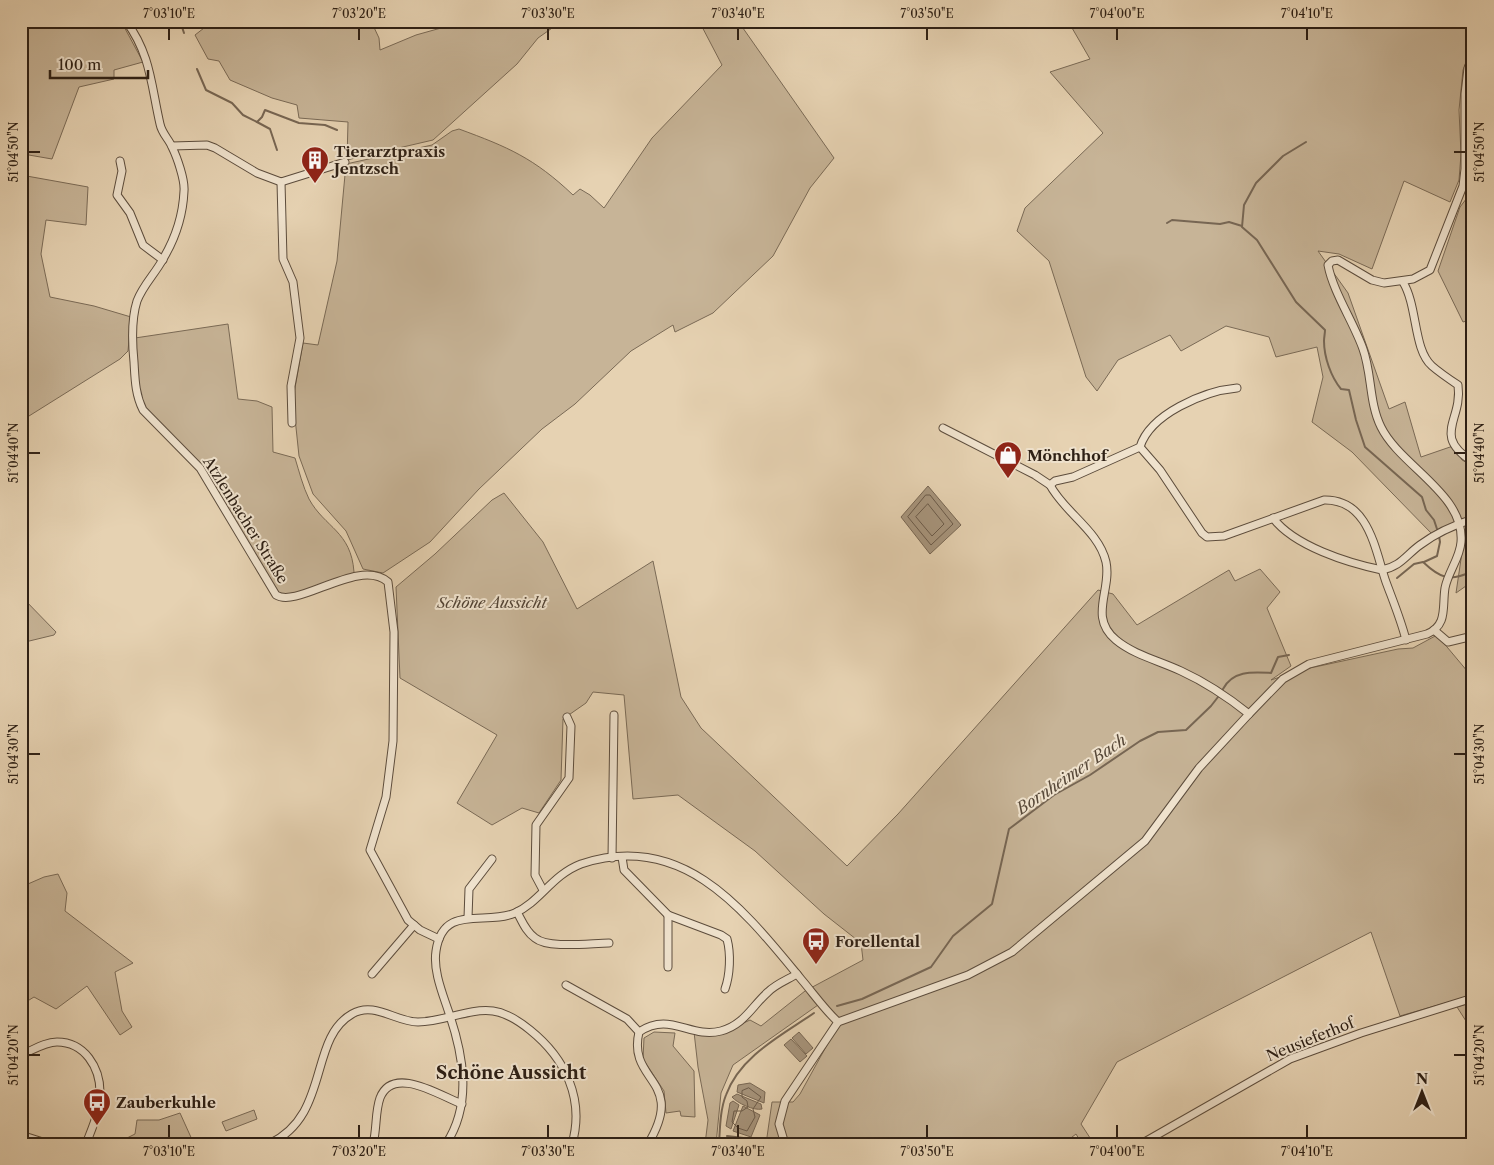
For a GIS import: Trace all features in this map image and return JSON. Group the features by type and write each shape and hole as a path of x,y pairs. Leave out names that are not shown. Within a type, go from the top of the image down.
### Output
{"street":[{"name":"Atzlenbacher Straße","path":"126,21 146,57 163,134 172,146 184,188 179,220 163,260 146,284 138,301 134,316 133,354 138,400 142,410 200,468 272,589 280,597 293,596 352,577 376,576 385,579 389,585 394,632 394,741 386,797 370,850 394,896 408,920 414,926"},
{"path":"785,1144 779,1124 784,1101 838,1022 968,975 1012,952 1145,841 1199,768 1283,679 1299,669 1406,640 1434,630 1444,616 1447,581 1461,547 1459,523 1447,500 1400,454 1383,433 1374,411 1363,349 1328,265 1332,261 1338,260 1372,280 1384,283 1404,282 1424,274 1431,267 1459,194 1465,169 1465,94 1468,68 1473,55"},
{"path":"172,146 207,145 249,169 281,182 345,162"},
{"path":"120,161 122,171 117,195 130,213 143,245 163,260"},
{"path":"281,182 283,259 293,282 300,338 291,386 292,423"},
{"path":"1404,282 1413,301 1421,350 1431,365 1458,385 1459,393 1451,439 1456,450 1473,462"},
{"path":"1050,485 1055,481 1074,477 1140,447 1143,437 1159,418 1216,392 1237,388"},
{"path":"943,428 1035,475 1050,485 1103,553 1107,571 1101,613 1103,624 1116,641 1131,650 1209,686 1249,714"},
{"path":"1140,447 1160,470 1202,533 1207,537 1224,536 1324,500 1343,503 1362,518 1369,530 1406,640"},
{"path":"1273,518 1281,528 1301,543 1382,570 1394,568 1419,545 1459,523 1473,519"},
{"path":"1434,630 1448,642 1473,636"},
{"path":"612,858 614,715"},
{"path":"543,890 535,875 536,825 569,778 571,726 567,717"},
{"path":"446,1144 454,1130 462,1104 461,1052 440,986 436,962 439,939 453,923 468,918 500,917 517,912 566,871 596,860 642,856 671,864 717,887 752,921 838,1022"},
{"path":"622,857 624,870 668,915 721,935 727,940 729,959 728,981 725,989"},
{"path":"468,918 469,889 492,859"},
{"path":"517,912 526,930 536,939 549,944 609,943"},
{"path":"668,915 668,967"},
{"path":"372,974 414,926 439,939"},
{"path":"648,1144 656,1130 663,1108 659,1091 638,1058 636,1044 639,1032 649,1025 659,1023 707,1032 730,1028 746,1017 773,987 797,974"},
{"path":"566,985 627,1019 639,1032"},
{"name":"Neusieferhof","path":"1141,1144 1290,1059 1361,1033 1473,998"},
{"path":"269,1144 287,1134 302,1118 335,1030 352,1014 372,1010 419,1022 481,1010 507,1014 521,1022 547,1046 565,1070 574,1096 576,1126 572,1144"},
{"path":"21,1055 45,1044 57,1042 82,1050 91,1060 98,1073 100,1093 98,1107 86,1144"},
{"path":"373,1144 380,1097 389,1087 406,1082 415,1084 462,1104"},
{"path":"21,1135 49,1144"}],"green space":[{"path":"21,21 121,21 143,62 114,70 114,79 79,87 52,159 23,154 21,157"},
{"path":"213,21 371,21 379,38 380,50 416,35 466,21 562,21 538,38 517,64 433,140 347,160 348,122 299,118 297,105 272,98 230,80 219,61 208,59 195,35"},
{"path":"699,21 738,21 834,158 810,188 773,256 713,313 675,332 673,325 631,351 575,404 542,429 479,489 430,542 383,573 363,569 346,531 313,494 299,456 293,399 303,343 318,345 337,261 346,164 432,145 452,131 459,129 520,155 546,172 573,195 580,189 590,195 604,208 652,138 722,65"},
{"path":"1068,21 1117,21 1120,27 1130,21 1473,21 1473,46 1463,70 1459,110 1461,154 1459,180 1450,202 1404,181 1372,269 1339,254 1318,251 1348,293 1389,409 1405,402 1421,457 1453,446 1462,460 1473,466 1473,516 1433,535 1352,452 1312,422 1323,377 1317,347 1276,357 1269,337 1226,326 1181,351 1170,335 1118,360 1097,391 1086,377 1049,261 1017,231 1025,208 1103,133 1050,72 1090,59"},
{"path":"1473,88 1473,319 1463,322 1438,271 1460,207 1470,194"},
{"path":"21,175 88,187 86,225 46,220 41,254 50,297 94,306 131,317 128,351 120,359 21,421"},
{"path":"228,324 238,399 257,401 272,407 273,452 295,458 309,499 315,509 348,547 354,572 351,575 302,591 284,594 277,592 208,474 147,411 140,398 135,338"},
{"path":"504,493 543,542 577,609 653,561 681,697 701,728 847,866 898,814 1098,590 1113,594 1137,625 1229,570 1235,581 1260,569 1280,592 1267,608 1291,666 1271,680 1301,670 1398,649 1413,648 1437,635 1473,678 1473,697 1468,700 1473,710 1473,995 1400,1016 1371,932 1117,1062 1081,1124 1094,1144 1082,1144 1076,1134 1063,1144 929,1144 928,1141 913,1144 766,1144 772,1102 793,1102 800,1094 838,1025 818,1005 733,1065 721,1093 716,1144 705,1144 708,1120 698,1067 694,1032 718,1035 750,1020 761,1026 805,991 863,960 861,943 824,914 755,851 678,795 633,799 624,695 593,692 586,703 563,719 561,780 539,813 522,808 492,825 457,803 497,735 400,678 396,587 435,554 492,500"},
{"path":"1473,528 1473,581 1456,593 1465,532"},
{"path":"21,596 56,632 54,635 21,643"},
{"path":"58,874 67,893 65,911 133,963 115,972 122,1011 132,1027 120,1035 87,986 56,1009 34,997 21,1005 21,887 44,877"},
{"path":"1473,1002 1473,1032 1457,1007"},
{"path":"654,1032 675,1033 673,1046 694,1071 695,1117 681,1116 680,1111 666,1113 664,1091 643,1059 644,1038"},
{"path":"254,1110 257,1119 226,1131 222,1122"},
{"path":"180,1113 194,1144 126,1144 127,1138 135,1134 137,1120 159,1120"}],"water":[{"path":"928,486 961,525 930,554 901,517"},
{"path":"799,1032 813,1048 806,1054 792,1038"},
{"path":"791,1039 807,1056 800,1062 784,1045"},
{"path":"750,1083 765,1092 764,1103 737,1092 738,1085"},
{"path":"737,1094 761,1104 762,1109 750,1108 738,1102 732,1097"},
{"path":"733,1101 739,1105 731,1129 726,1126 730,1103"},
{"path":"743,1106 760,1115 751,1137 733,1131"}],"waterway":[{"path":"180,21 184,33"},
{"path":"197,69 206,90 232,103 243,115 257,122 265,110 299,123 325,125 337,130"},
{"path":"257,122 270,129 277,150"},
{"path":"1306,142 1283,156 1256,183 1244,205 1242,227 1257,240 1296,302 1325,330 1324,347 1329,366 1334,379 1341,389 1349,390 1365,447 1422,497 1426,510 1434,520 1437,529"},
{"path":"1167,223 1172,220 1220,224 1229,222 1242,226"},
{"path":"1424,562 1437,556 1440,542 1439,536"},
{"name":"Bornheimer Bach","path":"1397,578 1414,564 1423,562 1435,572 1446,577 1458,577 1473,571"},
{"name":"Bornheimer Bach","path":"1223,689 1232,678 1238,675 1271,673 1278,657 1289,655"},
{"name":"Bornheimer Bach","path":"837,1006 862,999 931,967 953,936 992,904 1009,829 1054,795 1090,775 1140,741 1158,732 1186,730 1218,697"},
{"path":"719,1144 724,1101 732,1081 741,1069 763,1048 814,1013"},
{"path":"727,1136 752,1139"}],"place":[{"name":"Tierarztpraxis Jentzsch","path":"315,184"},
{"name":"Mönchhof","path":"1008,479"},
{"name":"Forellental","path":"816,965"},
{"name":"Zauberkuhle","path":"97,1126"}],"district":[{"name":"Schöne Aussicht","path":"511,1073"}]}
